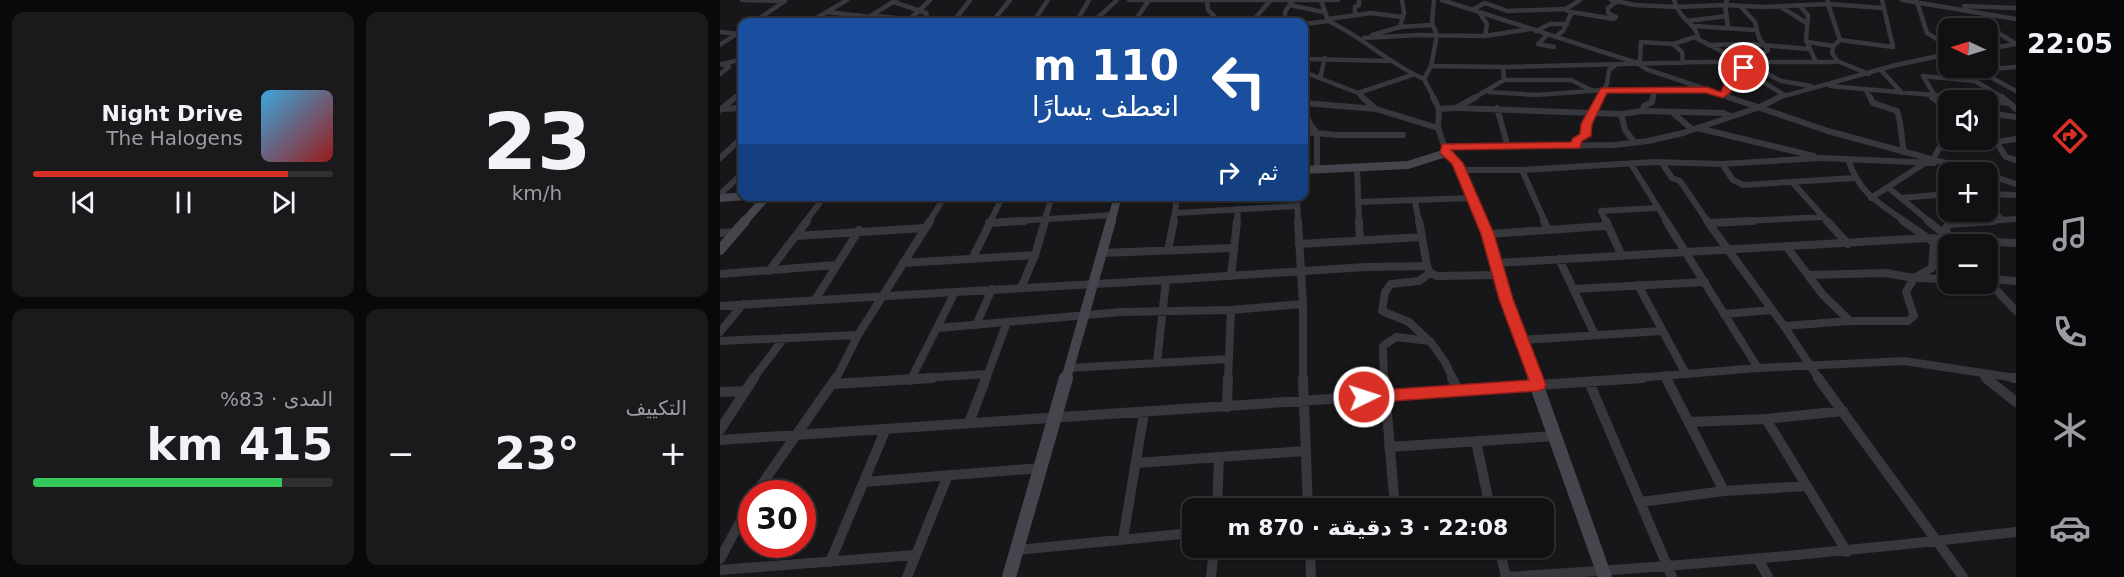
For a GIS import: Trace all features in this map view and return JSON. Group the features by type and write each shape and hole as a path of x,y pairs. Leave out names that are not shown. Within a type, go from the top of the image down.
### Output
{"street":[{"path":"742,0 786,1"},
{"path":"817,18 847,0"},
{"path":"902,5 912,0"},
{"path":"911,18 930,0"},
{"path":"963,0 970,0"},
{"path":"956,18 970,0"},
{"path":"995,18 1010,0"},
{"path":"1036,18 1048,0"},
{"path":"1079,18 1089,0"},
{"path":"1097,18 1117,0"},
{"path":"1129,0 1291,2 1338,0"},
{"path":"1137,18 1149,0"},
{"path":"1321,0 1325,9 1323,12"},
{"path":"1355,15 1354,7 1359,5 1359,0"},
{"path":"1400,27 1404,13 1402,0"},
{"path":"1424,79 1431,66 1437,35 1431,25 1434,0"},
{"path":"1442,0 1637,63 1646,69 1828,131 1940,162"},
{"path":"1555,37 1563,31 1567,24 1568,10 1580,0"},
{"path":"1611,0 1677,8 1726,3 1741,7 1780,7 1828,2 1883,8"},
{"path":"1674,0 1680,15 1695,26 1754,30"},
{"path":"1838,61 1832,52 1833,46 1840,40 1893,46 1894,36 1882,0"},
{"path":"1902,0 1958,7 2016,8"},
{"path":"760,18 786,1"},
{"path":"869,18 895,1 926,13 928,18"},
{"path":"1208,1 1208,10 1215,18"},
{"path":"1256,18 1270,1"},
{"path":"1472,10 1485,3 1508,11 1535,10 1547,5 1614,19 1616,17 1608,13 1608,8 1622,1"},
{"path":"1291,2 1323,12 1328,20 1349,29 1373,50 1412,75 1424,79 1439,109 1438,128 1446,150 1457,163 1488,234 1522,340 1604,574"},
{"path":"1285,18 1285,12 1291,2"},
{"path":"1828,2 1840,40"},
{"path":"1917,2 1920,14 1927,22 1927,33 1938,39"},
{"path":"1726,3 1728,28"},
{"path":"1799,5 1808,15 1805,22 1808,46 1810,55 1816,62"},
{"path":"1741,7 1755,22 1754,30 1768,50 1761,55 1761,62"},
{"path":"1780,7 1805,22"},
{"path":"1958,7 1962,14 1959,18"},
{"path":"1958,7 2016,19"},
{"path":"827,12 891,18"},
{"path":"1479,12 1487,24 1485,36"},
{"path":"850,18 859,14"},
{"path":"1308,23 1355,15 1374,14 1402,17"},
{"path":"1687,21 1727,16"},
{"path":"1363,39 1437,35 1485,36 1533,30 1550,24 1567,24"},
{"path":"1363,39 1400,27 1431,25"},
{"path":"1695,26 1698,34 1696,38"},
{"path":"720,32 738,33"},
{"path":"1998,32 2016,44"},
{"path":"720,45 738,35"},
{"path":"1547,35 1538,44 1554,47"},
{"path":"1637,63 1640,60 1641,42 1673,44 1696,38 1739,62 1743,69"},
{"path":"1673,44 1682,52 1683,63"},
{"path":"1998,47 2016,44"},
{"path":"1708,45 1833,46"},
{"path":"1320,78 1325,58"},
{"path":"1308,170 1408,165 1446,150 1635,143 1694,129 1760,107 1784,95 1870,74 1896,65 1938,58"},
{"path":"1308,59 1390,61"},
{"path":"721,64 738,60"},
{"path":"1431,66 1503,67 1838,61 1870,74"},
{"path":"720,74 729,67 721,64"},
{"path":"1577,145 1576,140 1585,136 1586,124 1604,90 1609,70 1616,65"},
{"path":"1503,67 1504,80"},
{"path":"1998,68 2016,67"},
{"path":"1723,95 1732,74 1743,69 1769,75 1779,81 1815,87"},
{"path":"1881,70 1902,93"},
{"path":"1754,71 1756,78 1784,95"},
{"path":"1308,74 1358,93 1376,109"},
{"path":"1358,93 1412,75"},
{"path":"1938,100 1933,96 1923,76 1975,81"},
{"path":"1970,78 1991,90"},
{"path":"1991,78 2016,93"},
{"path":"1456,108 1489,91 1504,80 1571,80 1593,92"},
{"path":"1824,86 1938,96"},
{"path":"1865,89 1873,103 1881,108 1897,111 1902,129 1900,134 1904,152"},
{"path":"1489,91 1536,95 1604,90 1707,90"},
{"path":"1642,111 1644,106 1652,102 1655,90"},
{"path":"1489,91 1508,147"},
{"path":"1998,94 2016,93"},
{"path":"1998,94 2016,109"},
{"path":"721,109 738,95"},
{"path":"1998,102 2016,103"},
{"path":"1308,103 1376,109 1438,128"},
{"path":"721,109 738,108"},
{"path":"1439,109 1494,108 1622,114 1642,111 1674,114 1721,112 1730,116"},
{"path":"1622,114 1621,120 1626,134 1635,143"},
{"path":"1674,114 1694,129 1821,158"},
{"path":"1998,114 2016,117"},
{"path":"1308,119 1317,133 1317,169"},
{"path":"1308,132 1402,135"},
{"path":"1998,142 2016,139"},
{"path":"720,158 738,142"},
{"path":"1998,145 2006,157 2016,160"},
{"path":"1933,160 1938,150"},
{"path":"1459,170 1522,170 1662,163 1722,164 1821,158 1938,164"},
{"path":"1848,159 1854,178 1871,198 1938,246"},
{"path":"1662,163 1672,178 1680,181 1784,326 1809,365 1963,577"},
{"path":"1871,198 1925,163"},
{"path":"1631,164 1758,368"},
{"path":"1722,164 1733,180 1743,185 1854,178"},
{"path":"1357,167 1360,240"},
{"path":"1522,170 1548,230"},
{"path":"720,196 738,178"},
{"path":"1998,178 2016,184"},
{"path":"1792,182 1848,244"},
{"path":"1889,188 1942,234"},
{"path":"1998,194 2016,195"},
{"path":"1901,198 1938,195"},
{"path":"720,196 738,196"},
{"path":"1358,202 1472,198"},
{"path":"720,250 763,201"},
{"path":"769,271 821,201"},
{"path":"763,480 798,435 832,384 858,335 942,201"},
{"path":"972,259 1000,201"},
{"path":"1021,288 1035,255 1050,201"},
{"path":"1009,577 1117,201"},
{"path":"1168,250 1177,201"},
{"path":"1297,201 1303,304 1303,401 1307,498"},
{"path":"1415,201 1429,270"},
{"path":"1175,213 1297,206"},
{"path":"1621,254 1600,213 1604,209 1657,208"},
{"path":"1231,276 1238,209"},
{"path":"989,223 1113,215"},
{"path":"1998,216 2001,219"},
{"path":"1710,223 1823,217"},
{"path":"1947,234 1946,228 1949,224 2016,219"},
{"path":"1488,234 1606,226"},
{"path":"796,236 858,230 925,228"},
{"path":"815,300 858,230"},
{"path":"720,233 736,232"},
{"path":"1299,244 1422,237"},
{"path":"720,306 932,291 955,292 1093,285 1366,267 1429,270 1437,276 1559,259 1621,254 1938,240"},
{"path":"1784,326 1850,321 1908,321 1914,316 1906,292 1914,278 1932,268 1931,241"},
{"path":"1998,242 2016,243"},
{"path":"1786,246 1831,304 1850,321"},
{"path":"1102,253 1233,248"},
{"path":"903,263 1035,255"},
{"path":"1559,259 1594,336"},
{"path":"720,274 836,265"},
{"path":"1429,270 1419,281 1391,284 1385,291 1382,310 1409,322 1428,340 1444,362 1458,390"},
{"path":"1808,275 1886,273 1914,278 1938,279"},
{"path":"1157,363 1166,280"},
{"path":"1998,280 2016,281"},
{"path":"1573,289 1705,282"},
{"path":"1638,285 1686,374"},
{"path":"976,325 992,289"},
{"path":"1998,291 2016,311"},
{"path":"911,380 955,292"},
{"path":"720,332 743,304"},
{"path":"938,328 1121,312 1231,310 1303,304"},
{"path":"1227,407 1231,310"},
{"path":"1725,314 1772,310"},
{"path":"969,423 1007,322"},
{"path":"1522,340 1662,331"},
{"path":"720,341 858,335"},
{"path":"720,430 744,391 784,338"},
{"path":"1394,498 1384,396 1383,346 1389,340 1396,338 1428,340"},
{"path":"1069,368 1228,359"},
{"path":"720,440 1144,413 1809,365 1904,361 2016,378"},
{"path":"1979,372 2016,402"},
{"path":"832,384 987,374"},
{"path":"1665,375 1724,491"},
{"path":"1589,382 1670,572"},
{"path":"720,392 744,391"},
{"path":"1689,422 1766,419 1843,411"},
{"path":"1123,539 1144,413"},
{"path":"1766,419 1847,552"},
{"path":"830,562 885,430"},
{"path":"1389,447 1556,436"},
{"path":"1476,441 1488,498"},
{"path":"1136,463 1305,452"},
{"path":"1217,498 1219,458"},
{"path":"864,482 1040,468"},
{"path":"907,577 948,475"},
{"path":"1641,502 1724,491 1807,486"},
{"path":"720,559 738,526"},
{"path":"1502,558 1506,577 1670,572 1758,559 1847,552 2016,532"},
{"path":"1016,550 1182,534"},
{"path":"720,570 915,555"},
{"path":"1211,577 1213,558"},
{"path":"1310,558 1311,577"},
{"path":"1758,559 1768,577"}],"route":[{"path":"1364,397 1538,385 1506,299 1488,234 1457,163 1446,153 1446,147 1577,145 1576,140 1585,136 1586,124 1604,90 1632,92 1707,90 1723,95 1732,74 1744,68"}]}
